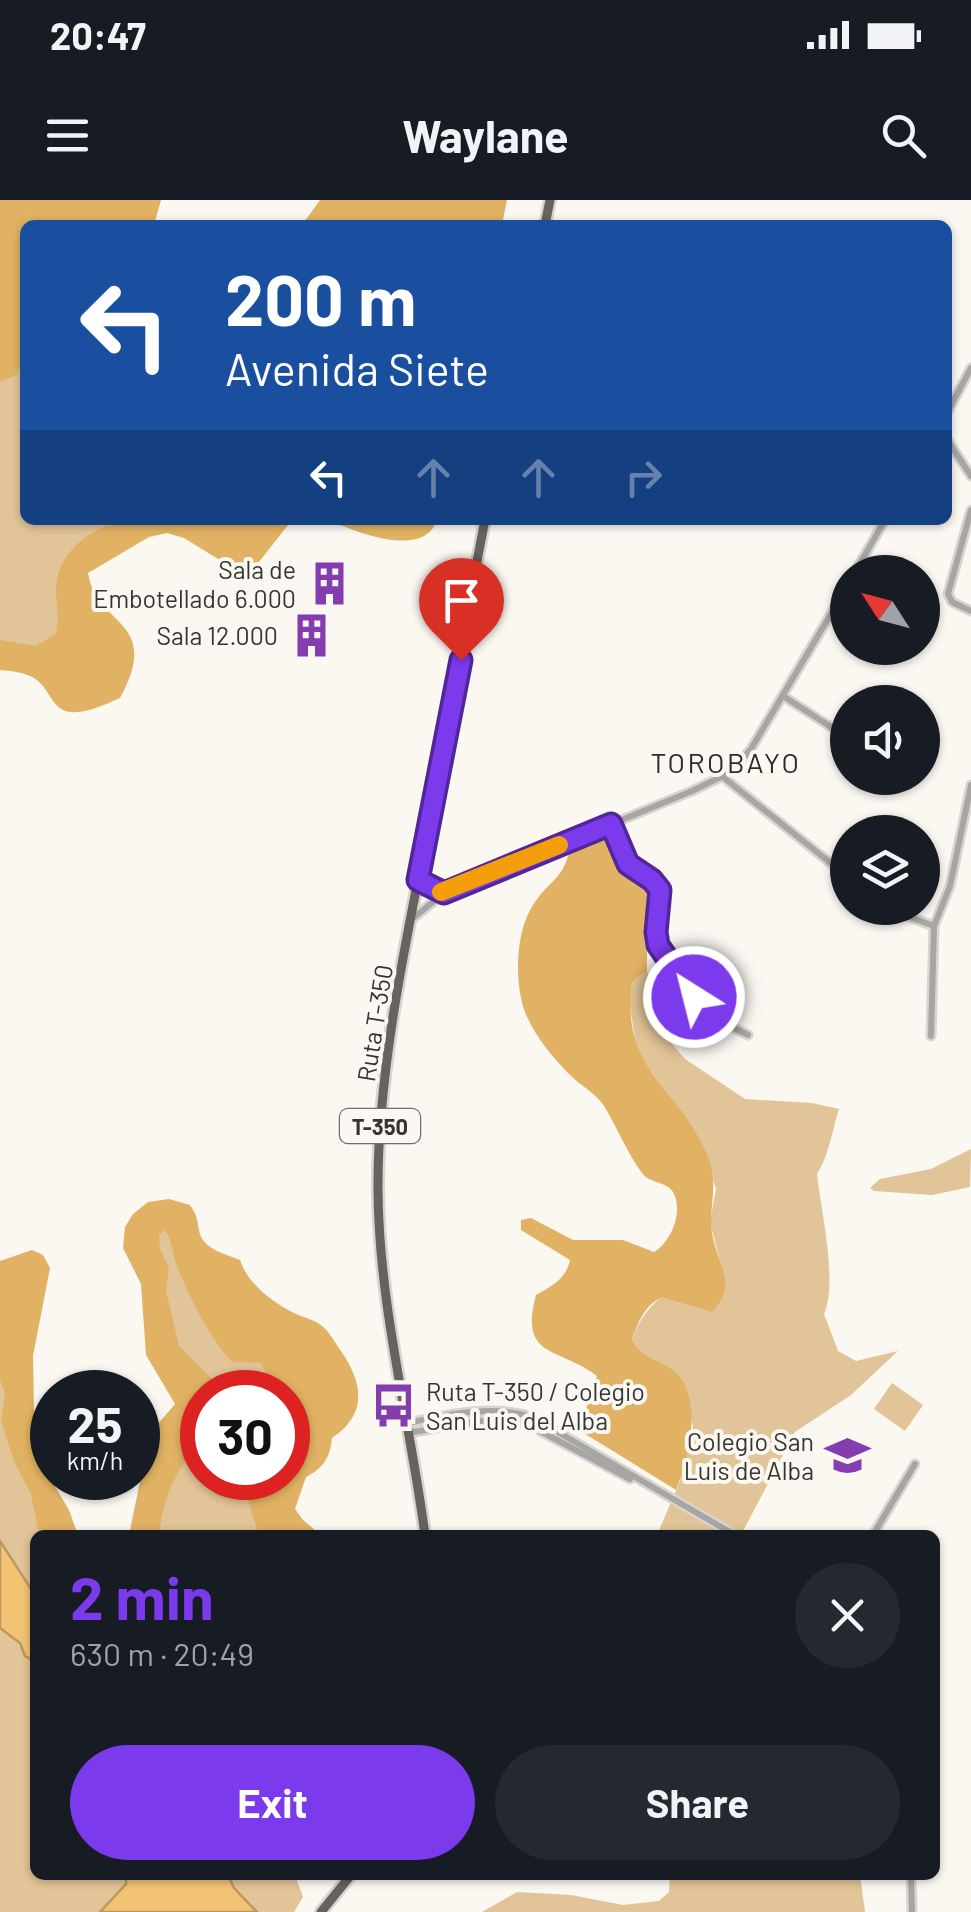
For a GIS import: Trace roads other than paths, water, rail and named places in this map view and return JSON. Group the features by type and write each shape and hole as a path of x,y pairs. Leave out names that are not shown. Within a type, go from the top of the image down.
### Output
{"main road":[{"name":"Ruta T-350","path":"423,1530 381,1253 378,1170 383,1095 411,920 484,525"},
{"path":"321,1912 347,1880"}],"street":[{"path":"952,404 971,368"},
{"path":"952,448 971,476"},
{"path":"971,510 948,594 952,602 971,611"},
{"path":"865,555 882,525"},
{"path":"411,920 444,893 723,777 747,755 830,616"},
{"path":"783,696 830,726"},
{"path":"723,777 830,863"},
{"path":"930,1036 934,926 950,886 971,785"},
{"path":"611,824 628,864 660,890 656,932 668,962 712,1017 748,1035"},
{"path":"418,880 444,893"},
{"path":"407,1428 482,1410 522,1414 551,1425 726,1530"},
{"path":"876,1530 915,1464"},
{"path":"911,1880 912,1912"}],"place":[{"name":"Sala de Embotellado 6.000","path":"329,583"},
{"name":"Sala 12.000","path":"311,635"},
{"name":"Ruta T-350 / Colegio San Luis del Alba","path":"393,1405"},
{"name":"Colegio San Luis de Alba","path":"847,1455"}],"district":[{"name":"TOROBAYO","path":"726,762"}]}
